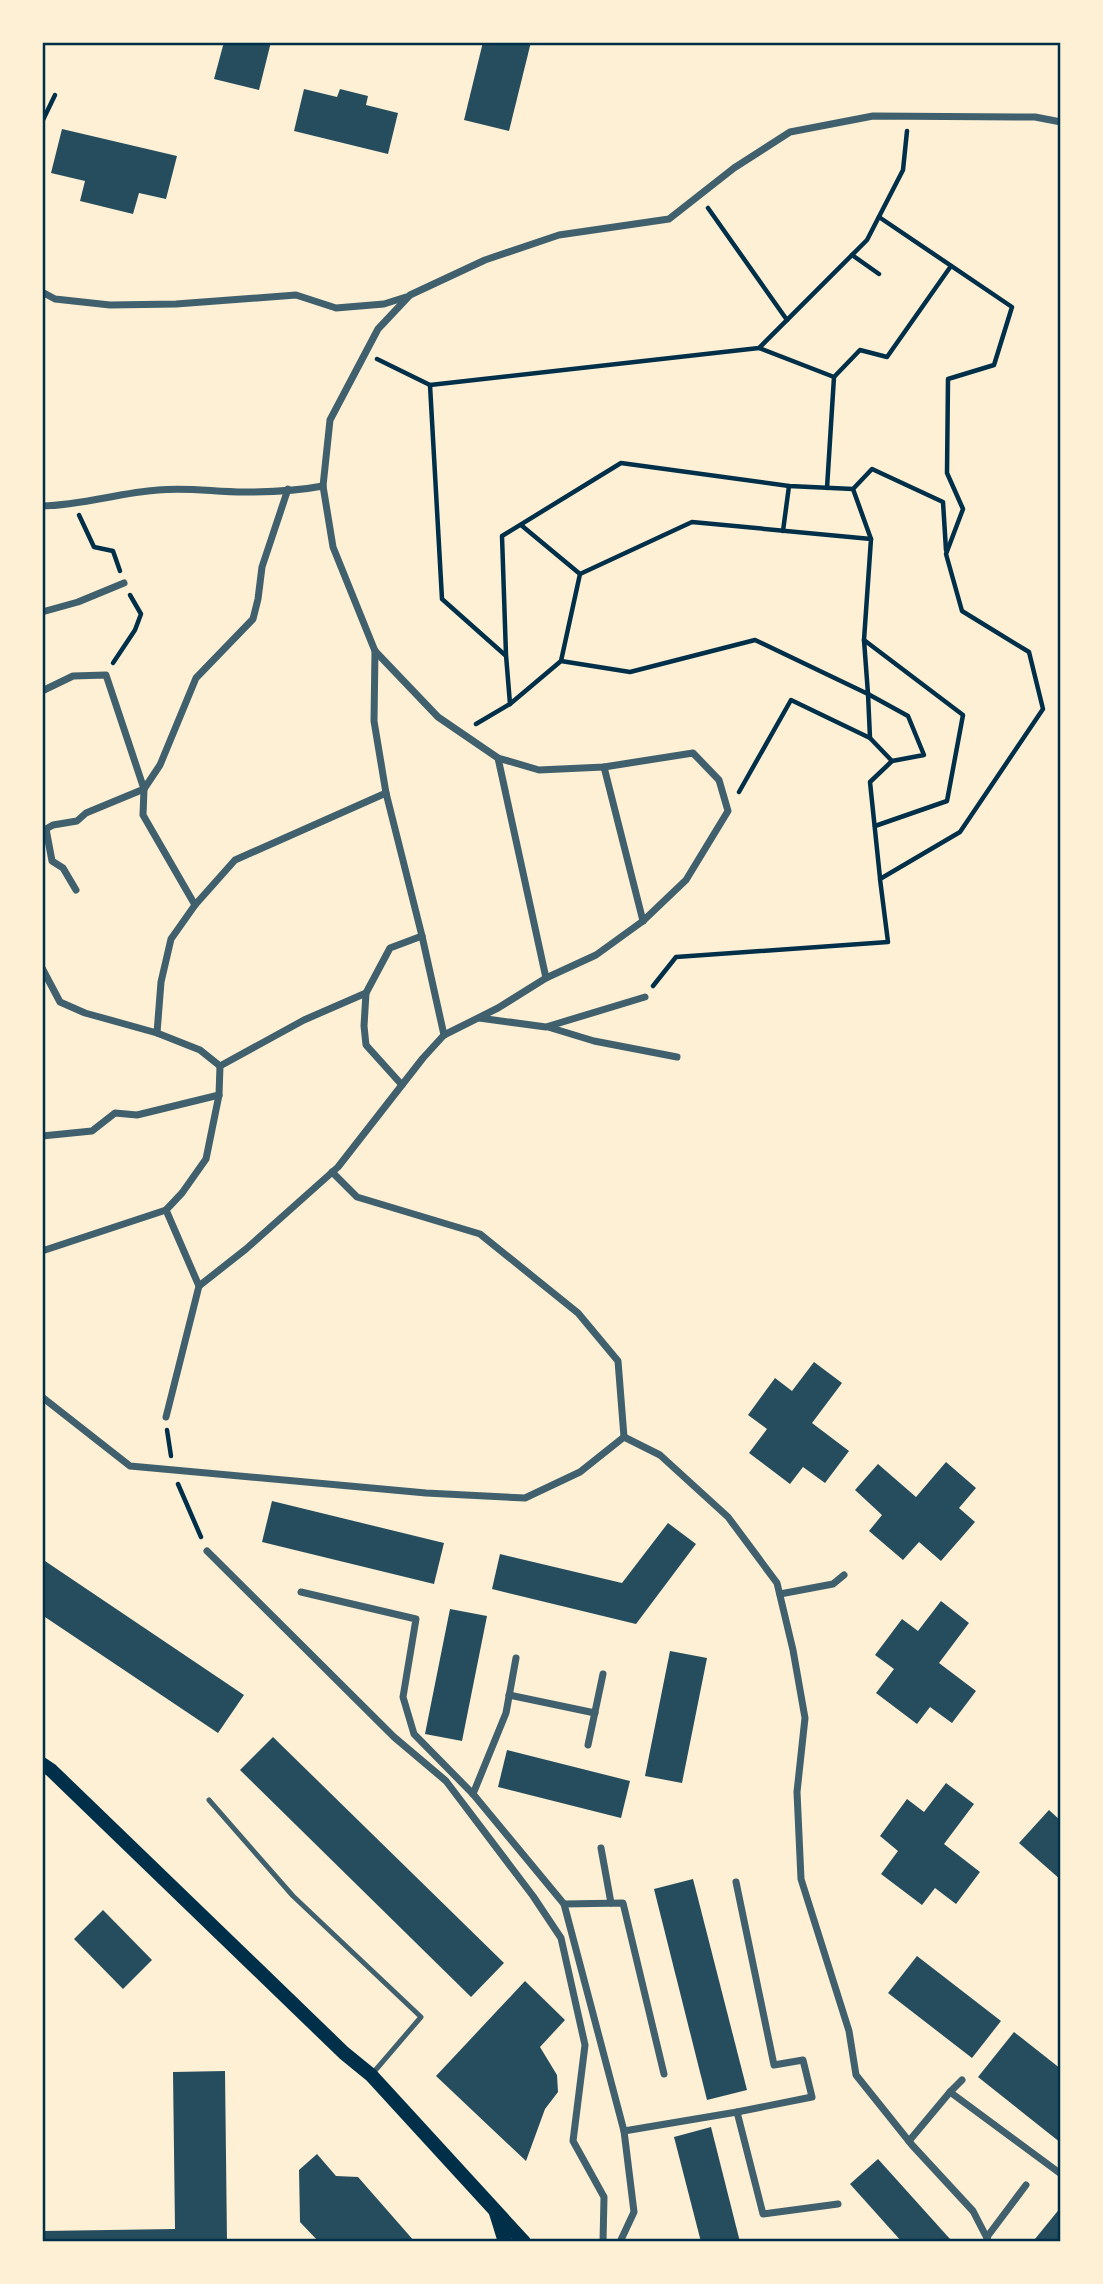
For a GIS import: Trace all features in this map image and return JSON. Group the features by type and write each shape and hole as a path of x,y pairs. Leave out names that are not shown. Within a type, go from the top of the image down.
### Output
{"main road":[{"path":"42,1764 344,2053 371,2075 524,2242"},
{"path":"495,2208 505,2242"}],"street":[{"path":"42,292 55,299 110,305 176,304 296,295 335,308 383,304 410,295 485,260 559,234 669,219 734,168 790,132 873,117 1035,117 1061,122"},
{"path":"199,1286 246,1249 332,1172 444,1035 546,978 596,955 643,921 686,880 728,811 719,780 693,753 604,767 539,770 498,758 438,717 375,651 333,547 323,486 330,420 378,329 410,295"},
{"path":"42,506 74,505 157,490 201,488 243,492 288,489 297,491 323,486"},
{"path":"76,890 63,869 52,861 46,829 53,825 77,821 86,813 144,789 160,765 196,678 253,619 262,567 288,489"},
{"path":"42,612 124,583"},
{"path":"375,651 373,720 386,793 444,1035"},
{"path":"42,691 73,676 106,675 144,789 143,815 195,905"},
{"path":"498,758 546,978"},
{"path":"604,767 643,921"},
{"path":"157,1033 161,982 171,939 195,905 235,860 386,793"},
{"path":"402,1085 366,1045 366,993 390,948 422,936"},
{"path":"42,968 60,1002 85,1013 157,1033 200,1050 220,1066"},
{"path":"220,1066 304,1020 366,993"},
{"path":"546,1027 645,997"},
{"path":"478,1018 546,1027 594,1041 677,1057"},
{"path":"42,1251 166,1210 182,1194 206,1159 219,1095 220,1066"},
{"path":"42,1136 92,1132 115,1113 136,1115 219,1095"},
{"path":"332,1172 358,1197 480,1234 578,1312 618,1361 624,1437"},
{"path":"166,1210 199,1286 166,1417"},
{"path":"42,1396 130,1466 426,1493 525,1498 580,1472 624,1437"},
{"path":"624,1437 660,1455 728,1517 777,1583 806,1718 797,1792 801,1879 849,2031 856,2075 909,2141 973,2211 988,2239 1026,2185"},
{"path":"207,1551 385,1728 446,1781 533,1896 561,1938 585,2045 573,2141 604,2197 603,2242"},
{"path":"780,1594 833,1584 844,1576"},
{"path":"301,1592 416,1619 403,1697 414,1734 474,1794 564,1904 624,2131 634,2212 620,2242"},
{"path":"474,1794 506,1713 516,1658"},
{"path":"588,1745 603,1674"},
{"path":"509,1695 595,1713"},
{"path":"601,1848 611,1903"},
{"path":"624,2131 812,2097 803,2060 774,2065 736,1882"},
{"path":"564,1904 623,1903 664,2074"},
{"path":"909,2141 962,2080"},
{"path":"950,2092 1061,2174"},
{"path":"737,2112 762,2214 838,2204"}],"lane":[{"path":"209,1800 293,1896 421,2017 371,2075"}],"path":[{"path":"42,122 55,95"},
{"path":"759,348 867,240 902,170 909,117"},
{"path":"699,195 787,320"},
{"path":"879,217 1012,307 994,365 948,379 947,473 963,509 946,554"},
{"path":"852,255 879,274"},
{"path":"827,488 834,377 860,351 887,357 951,266"},
{"path":"365,353 430,385 759,348 834,377"},
{"path":"430,385 442,599 506,655"},
{"path":"510,704 502,536 621,463 789,486 853,489 872,470 943,502 946,554 962,611 1029,652 1043,709 960,832 880,879"},
{"path":"783,531 789,486"},
{"path":"853,489 871,539 864,640 870,738"},
{"path":"74,505 94,547 113,551 124,583 141,614 135,630 106,675"},
{"path":"580,574 692,522 871,539"},
{"path":"521,525 580,574"},
{"path":"461,733 510,704 561,661 580,574"},
{"path":"561,661 630,671 755,640 908,716 924,755 892,761 870,782 888,942 676,957 645,997"},
{"path":"864,640 963,715 947,801 875,826"},
{"path":"728,811 791,700 870,738 892,761"},
{"path":"166,1417 172,1470 207,1551"}],"building":[{"path":"224,42 271,42 259,90 214,79"},
{"path":"483,42 531,42 509,131 464,120"},
{"path":"304,89 337,97 340,89 368,96 366,105 398,113 388,154 294,131"},
{"path":"62,129 177,156 166,199 139,193 133,214 80,201 85,181 51,173"},
{"path":"814,1362 842,1383 812,1423 849,1451 825,1483 803,1467 790,1484 749,1453 767,1429 748,1415 775,1378 792,1391"},
{"path":"946,1462 976,1488 959,1508 975,1522 941,1561 919,1542 903,1560 869,1531 882,1515 855,1490 878,1464 916,1497"},
{"path":"272,1501 444,1543 434,1584 262,1542"},
{"path":"668,1523 696,1544 636,1624 492,1589 500,1554 622,1583"},
{"path":"42,1559 244,1695 218,1733 42,1615"},
{"path":"941,1601 969,1623 939,1663 976,1691 952,1723 930,1707 917,1724 876,1693 894,1669 875,1655 902,1619 918,1631"},
{"path":"450,1609 487,1616 462,1741 425,1734"},
{"path":"670,1651 707,1658 682,1783 645,1776"},
{"path":"273,1737 504,1963 471,1997 240,1770"},
{"path":"507,1750 630,1781 621,1818 498,1787"},
{"path":"946,1783 974,1804 944,1844 980,1872 956,1904 935,1888 922,1905 881,1874 898,1851 880,1836 907,1799 924,1812"},
{"path":"1049,1810 1061,1821 1061,1880 1019,1843"},
{"path":"693,1879 747,2090 707,2100 654,1889"},
{"path":"103,1910 152,1960 123,1989 74,1939"},
{"path":"917,1956 1001,2021 972,2058 888,1993"},
{"path":"525,1981 565,2020 540,2047 557,2075 558,2092 545,2109 526,2161 436,2076"},
{"path":"1014,2032 1061,2069 1061,2143 978,2077"},
{"path":"225,2071 227,2242 42,2242 42,2231 175,2229 173,2072"},
{"path":"711,2127 740,2242 701,2242 674,2137"},
{"path":"317,2154 336,2176 358,2177 415,2242 319,2242 300,2222 299,2170"},
{"path":"878,2159 950,2239 947,2242 902,2242 850,2184"},
{"path":"1061,2207 1061,2242 1039,2242 1035,2239"}]}
